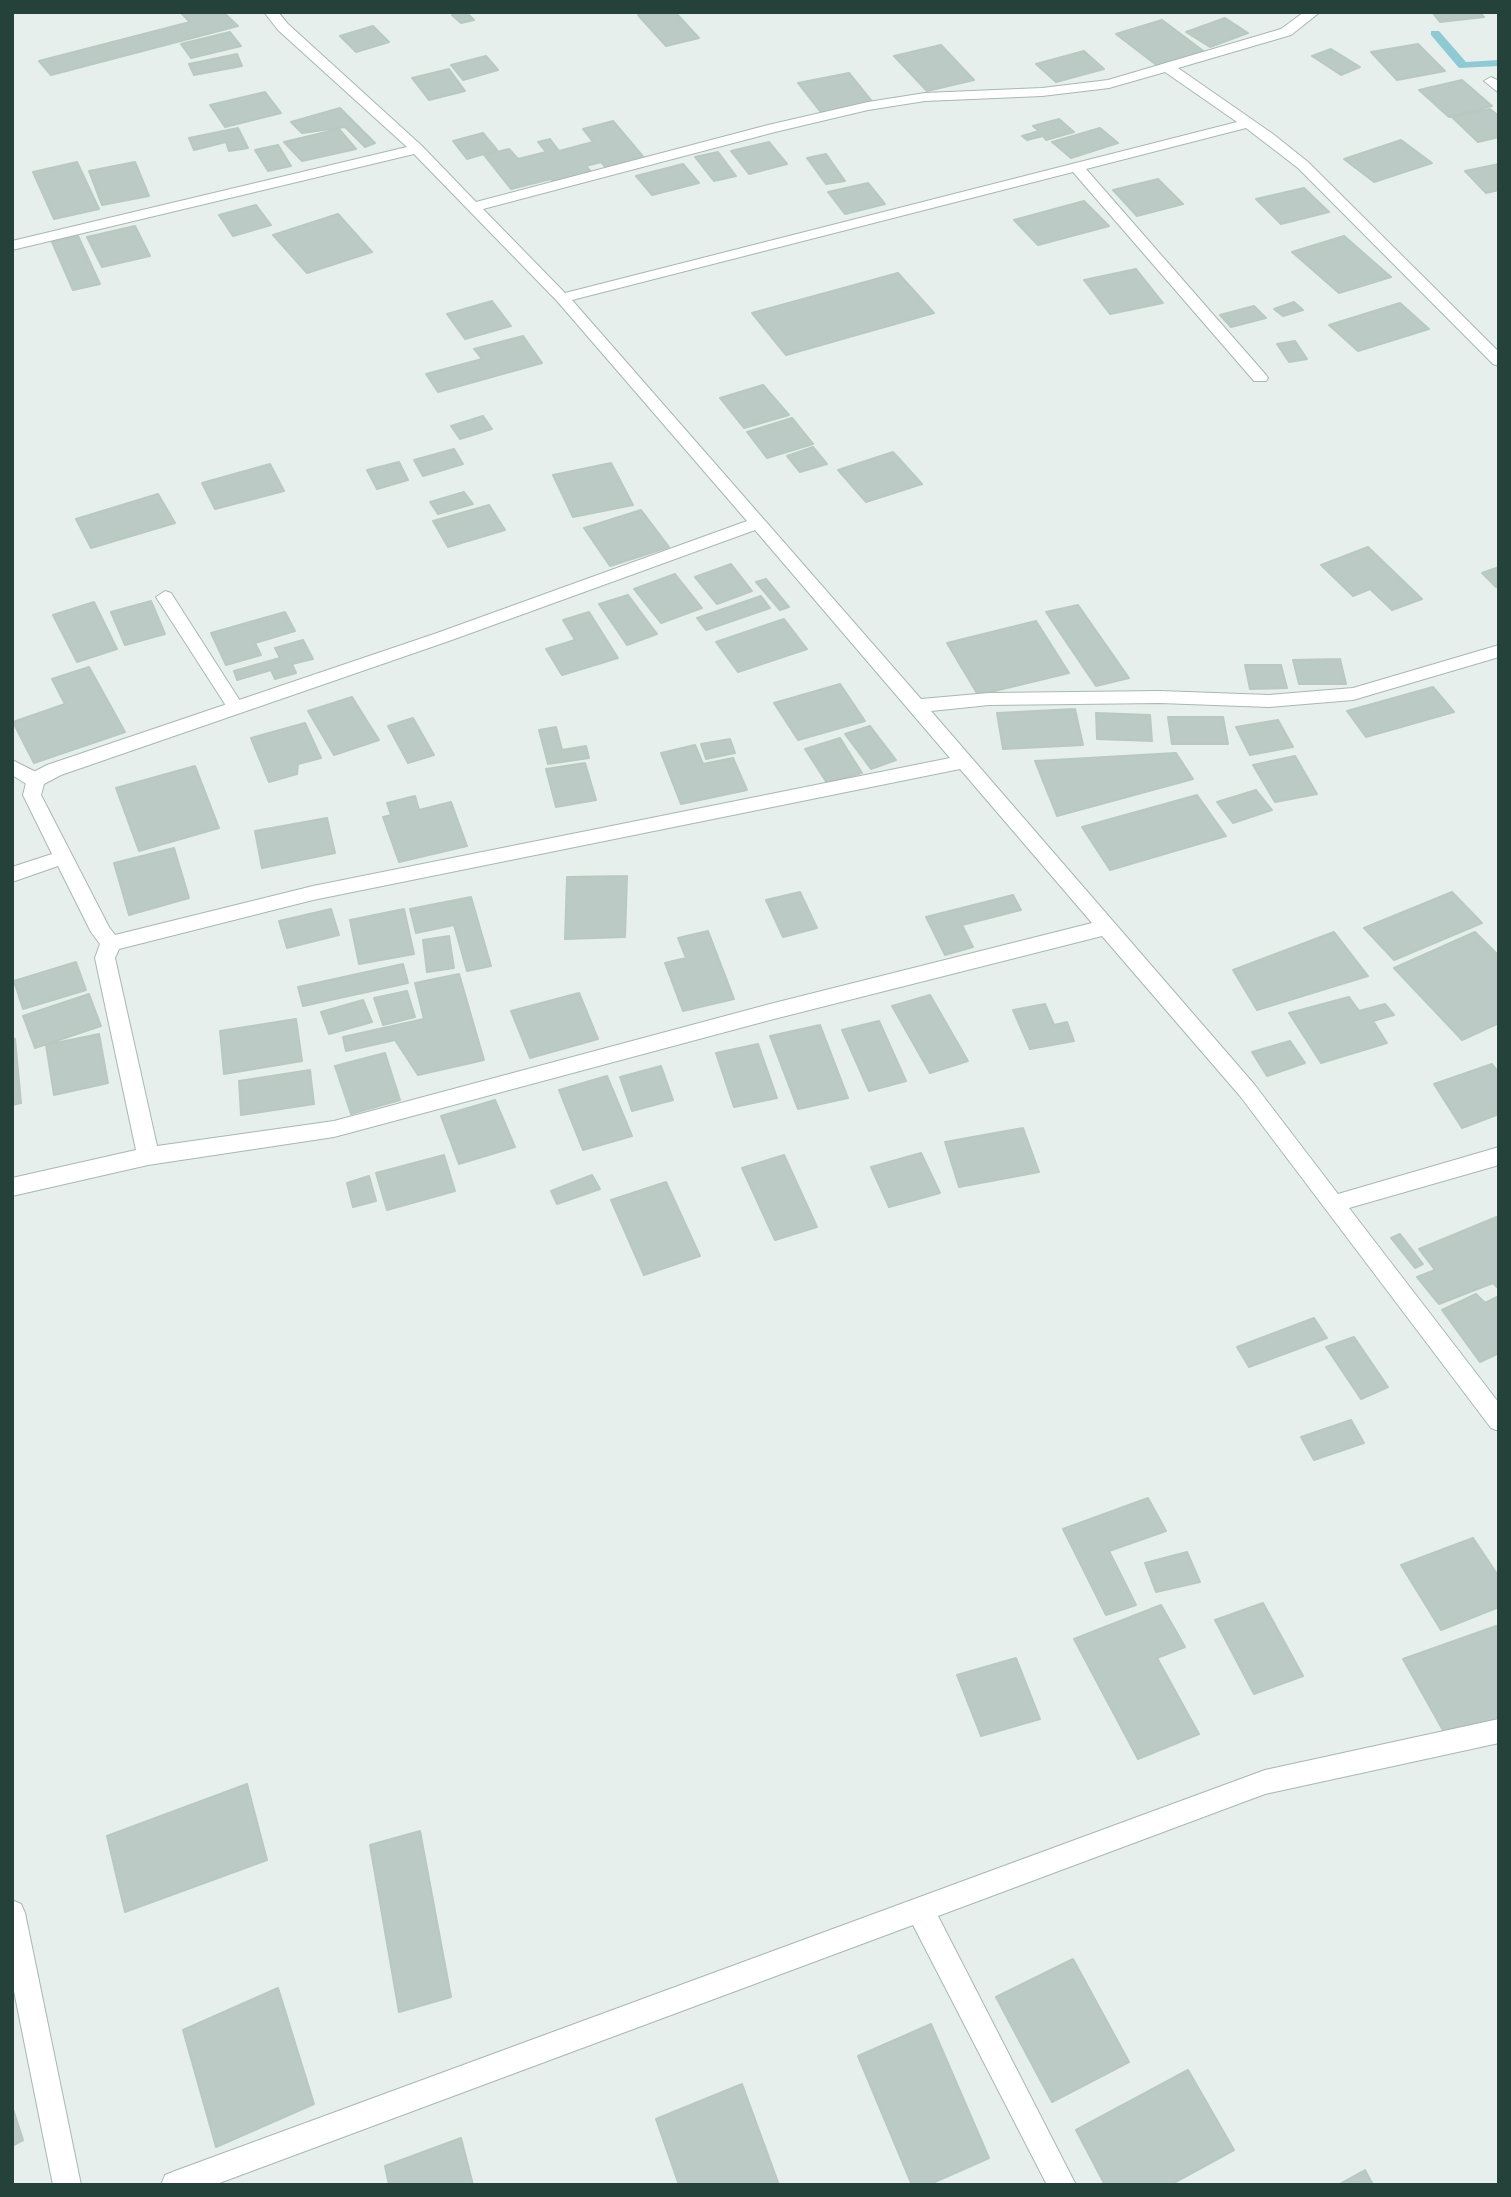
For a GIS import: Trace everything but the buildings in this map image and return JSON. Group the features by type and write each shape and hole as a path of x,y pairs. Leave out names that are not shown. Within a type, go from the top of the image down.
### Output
{"street":[{"path":"271,12 417,149 562,298 1247,1090 1499,1421"},
{"path":"473,207 773,128 868,106 925,97 1042,92 1109,84 1286,32 1313,12"},
{"path":"1170,68 1303,165 1499,361"},
{"path":"562,298 1248,123"},
{"path":"12,246 417,149"},
{"path":"1077,167 1260,378"},
{"path":"35,780 54,770 443,637 758,523"},
{"path":"165,597 236,708"},
{"path":"916,706 989,699 1160,697 1269,701 1353,694 1499,651"},
{"path":"111,943 313,893 964,762"},
{"path":"12,766 35,780"},
{"path":"35,780 32,794 101,932 111,943"},
{"path":"12,875 63,857"},
{"path":"12,1186 148,1156 334,1129 770,1013 1107,928"},
{"path":"111,943 105,958 148,1156"},
{"path":"1333,1204 1499,1156"},
{"path":"175,2185 1265,1782 1499,1731"},
{"path":"920,1910 1062,2185"},
{"path":"12,1913 67,2185"}],"waterway":[{"path":"1435,33 1463,66 1499,63"}]}
